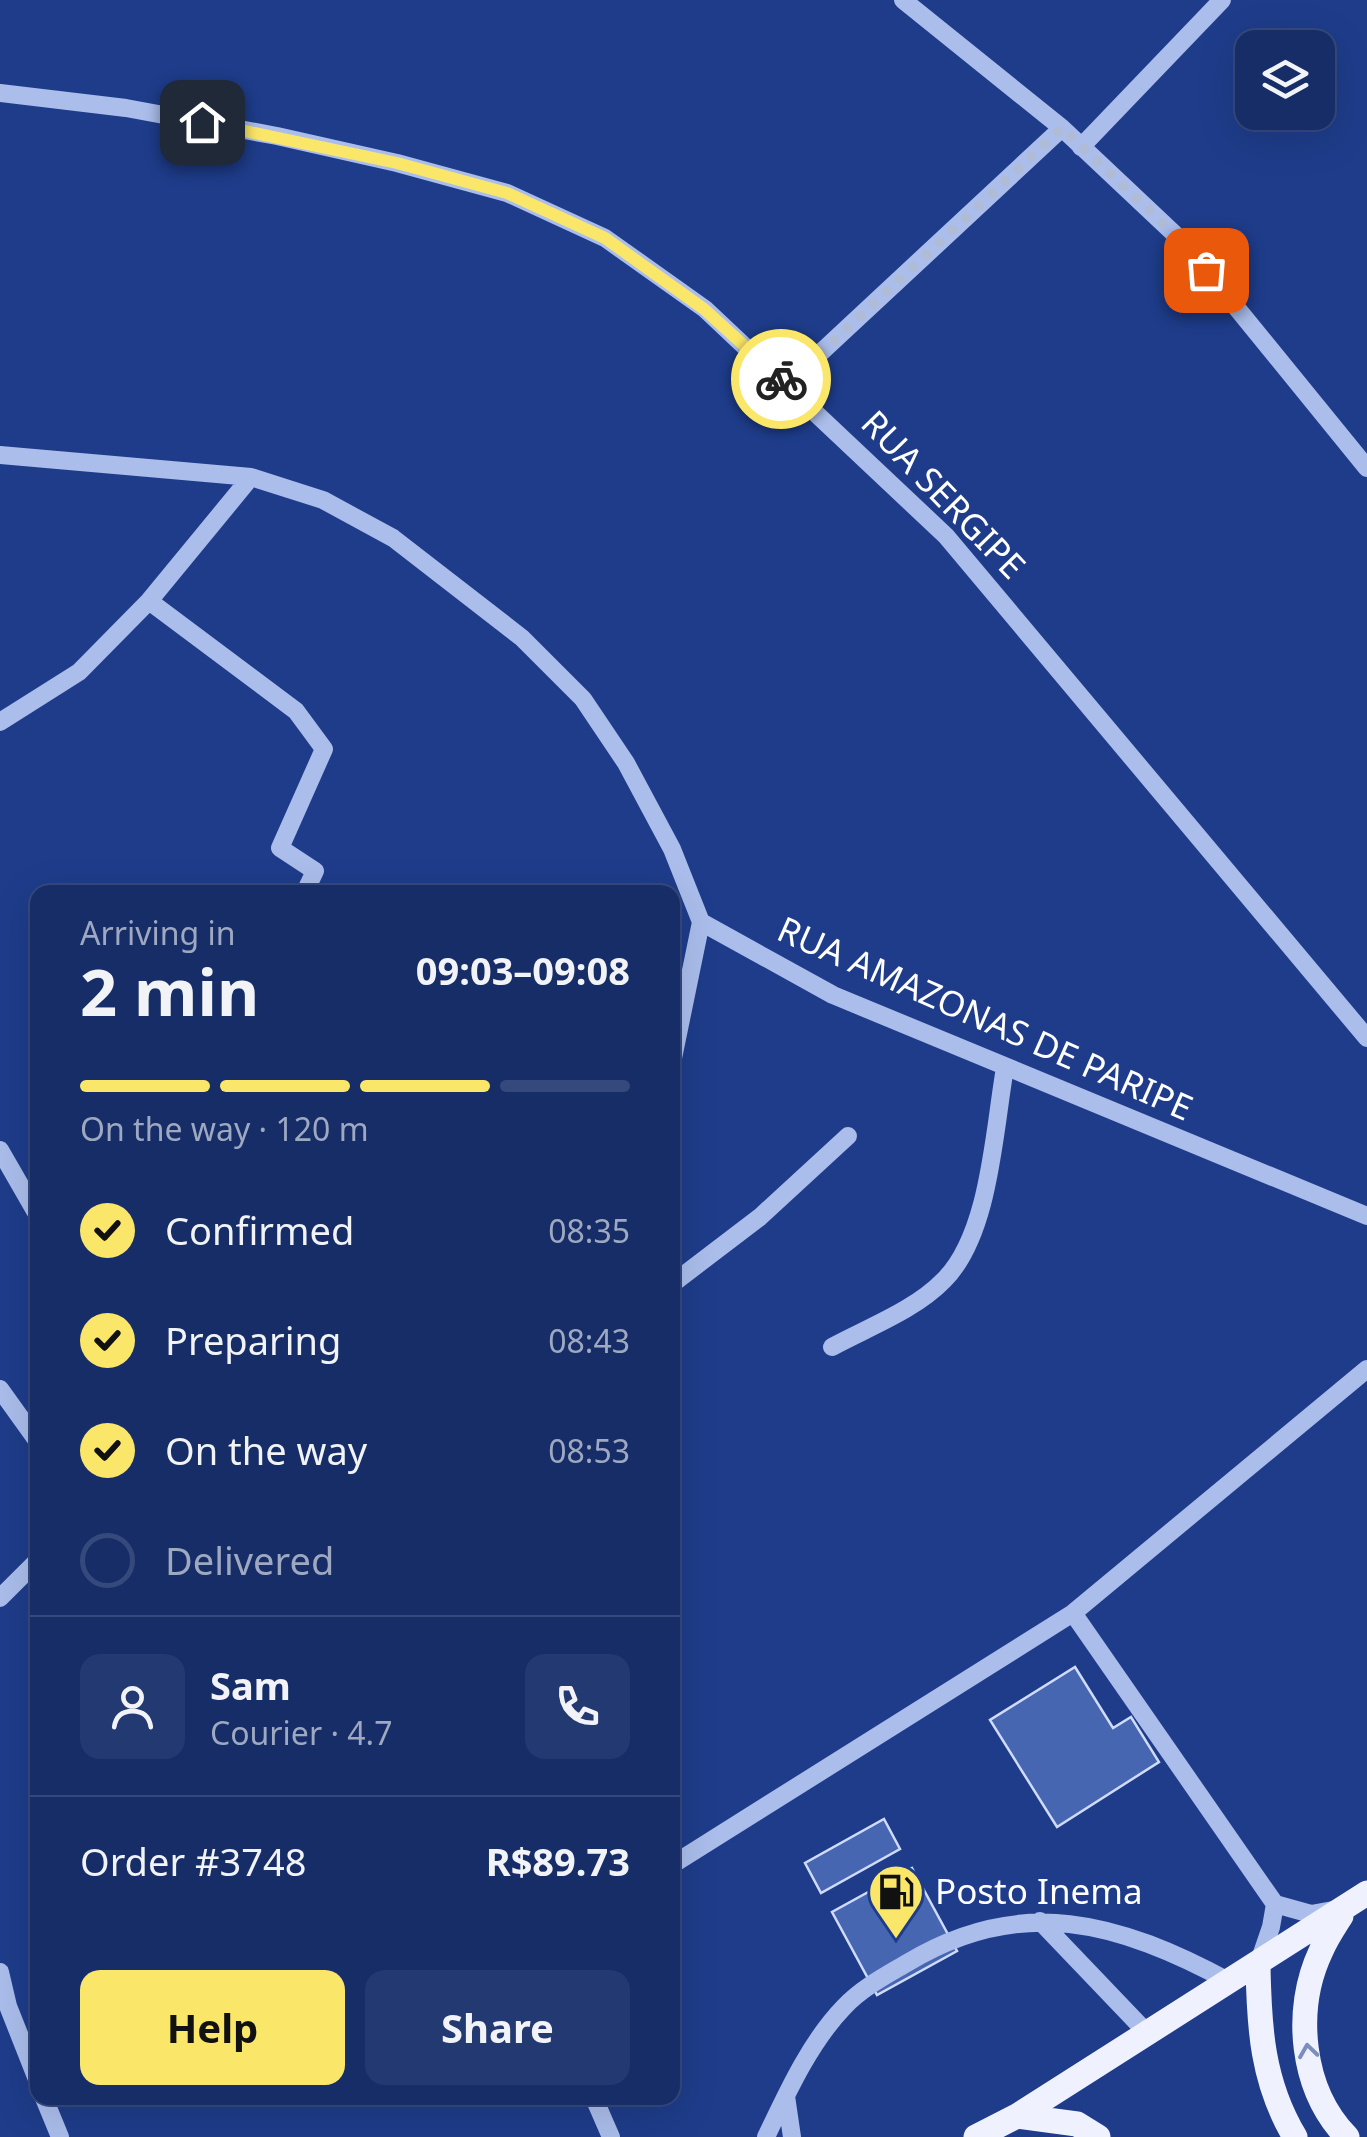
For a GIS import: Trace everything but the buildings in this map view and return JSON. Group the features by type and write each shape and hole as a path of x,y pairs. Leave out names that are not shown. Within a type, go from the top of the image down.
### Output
{"main road":[{"path":"976,2137 1017,2116 1356,1901"},
{"path":"1346,2137 1329,2119 1313,2086 1305,2040 1308,1989 1320,1950 1356,1901"},
{"path":"1258,1965 1259,2034 1266,2072 1278,2110 1295,2137"},
{"path":"1017,2116 1078,2124 1098,2137"}],"street":[{"path":"904,0 1062,128 1183,242 1367,468"},
{"path":"1081,147 1222,0"},
{"name":"RUA SERGIPE","path":"0,93 126,108 397,163 507,193 605,238 704,309 946,536 1367,1038"},
{"path":"788,384 1062,128"},
{"path":"0,455 251,477 324,500 392,538 522,638 583,699 626,763 672,849 701,922 680,1025"},
{"path":"0,722 78,672 149,601 251,477"},
{"path":"149,601 296,711 324,749 280,848 315,871 308,885"},
{"name":"RUA AMAZONAS DE PARIPE","path":"701,922 833,996 1367,1216"},
{"path":"832,1347 924,1298 947,1278 966,1248 985,1187 1005,1068"},
{"path":"680,1278 760,1217 848,1136"},
{"path":"0,1150 30,1202"},
{"path":"680,1860 1074,1613 1367,1369"},
{"path":"0,1389 30,1431"},
{"path":"0,1598 30,1568"},
{"path":"1074,1613 1274,1904 1312,1914 1356,1901"},
{"path":"1258,1965 1274,1904"},
{"path":"766,2137 827,2027 845,2005 920,1955 988,1926 1040,1922 1104,1930 1177,1953 1230,1982"},
{"path":"1040,1922 1148,2034"},
{"path":"0,1972 30,2062"},
{"path":"0,2038 22,2042"},
{"path":"786,2096 792,2137"},
{"path":"47,2105 60,2137"},
{"path":"597,2105 611,2137"}],"way so far":[{"path":"781,379 788,384 1062,128 1183,242 1206,270"}],"place":[{"name":"Posto Inema","path":"896,1941"}],"route":[{"path":"202,122 397,163 507,193 605,238 704,309 781,379"}]}
